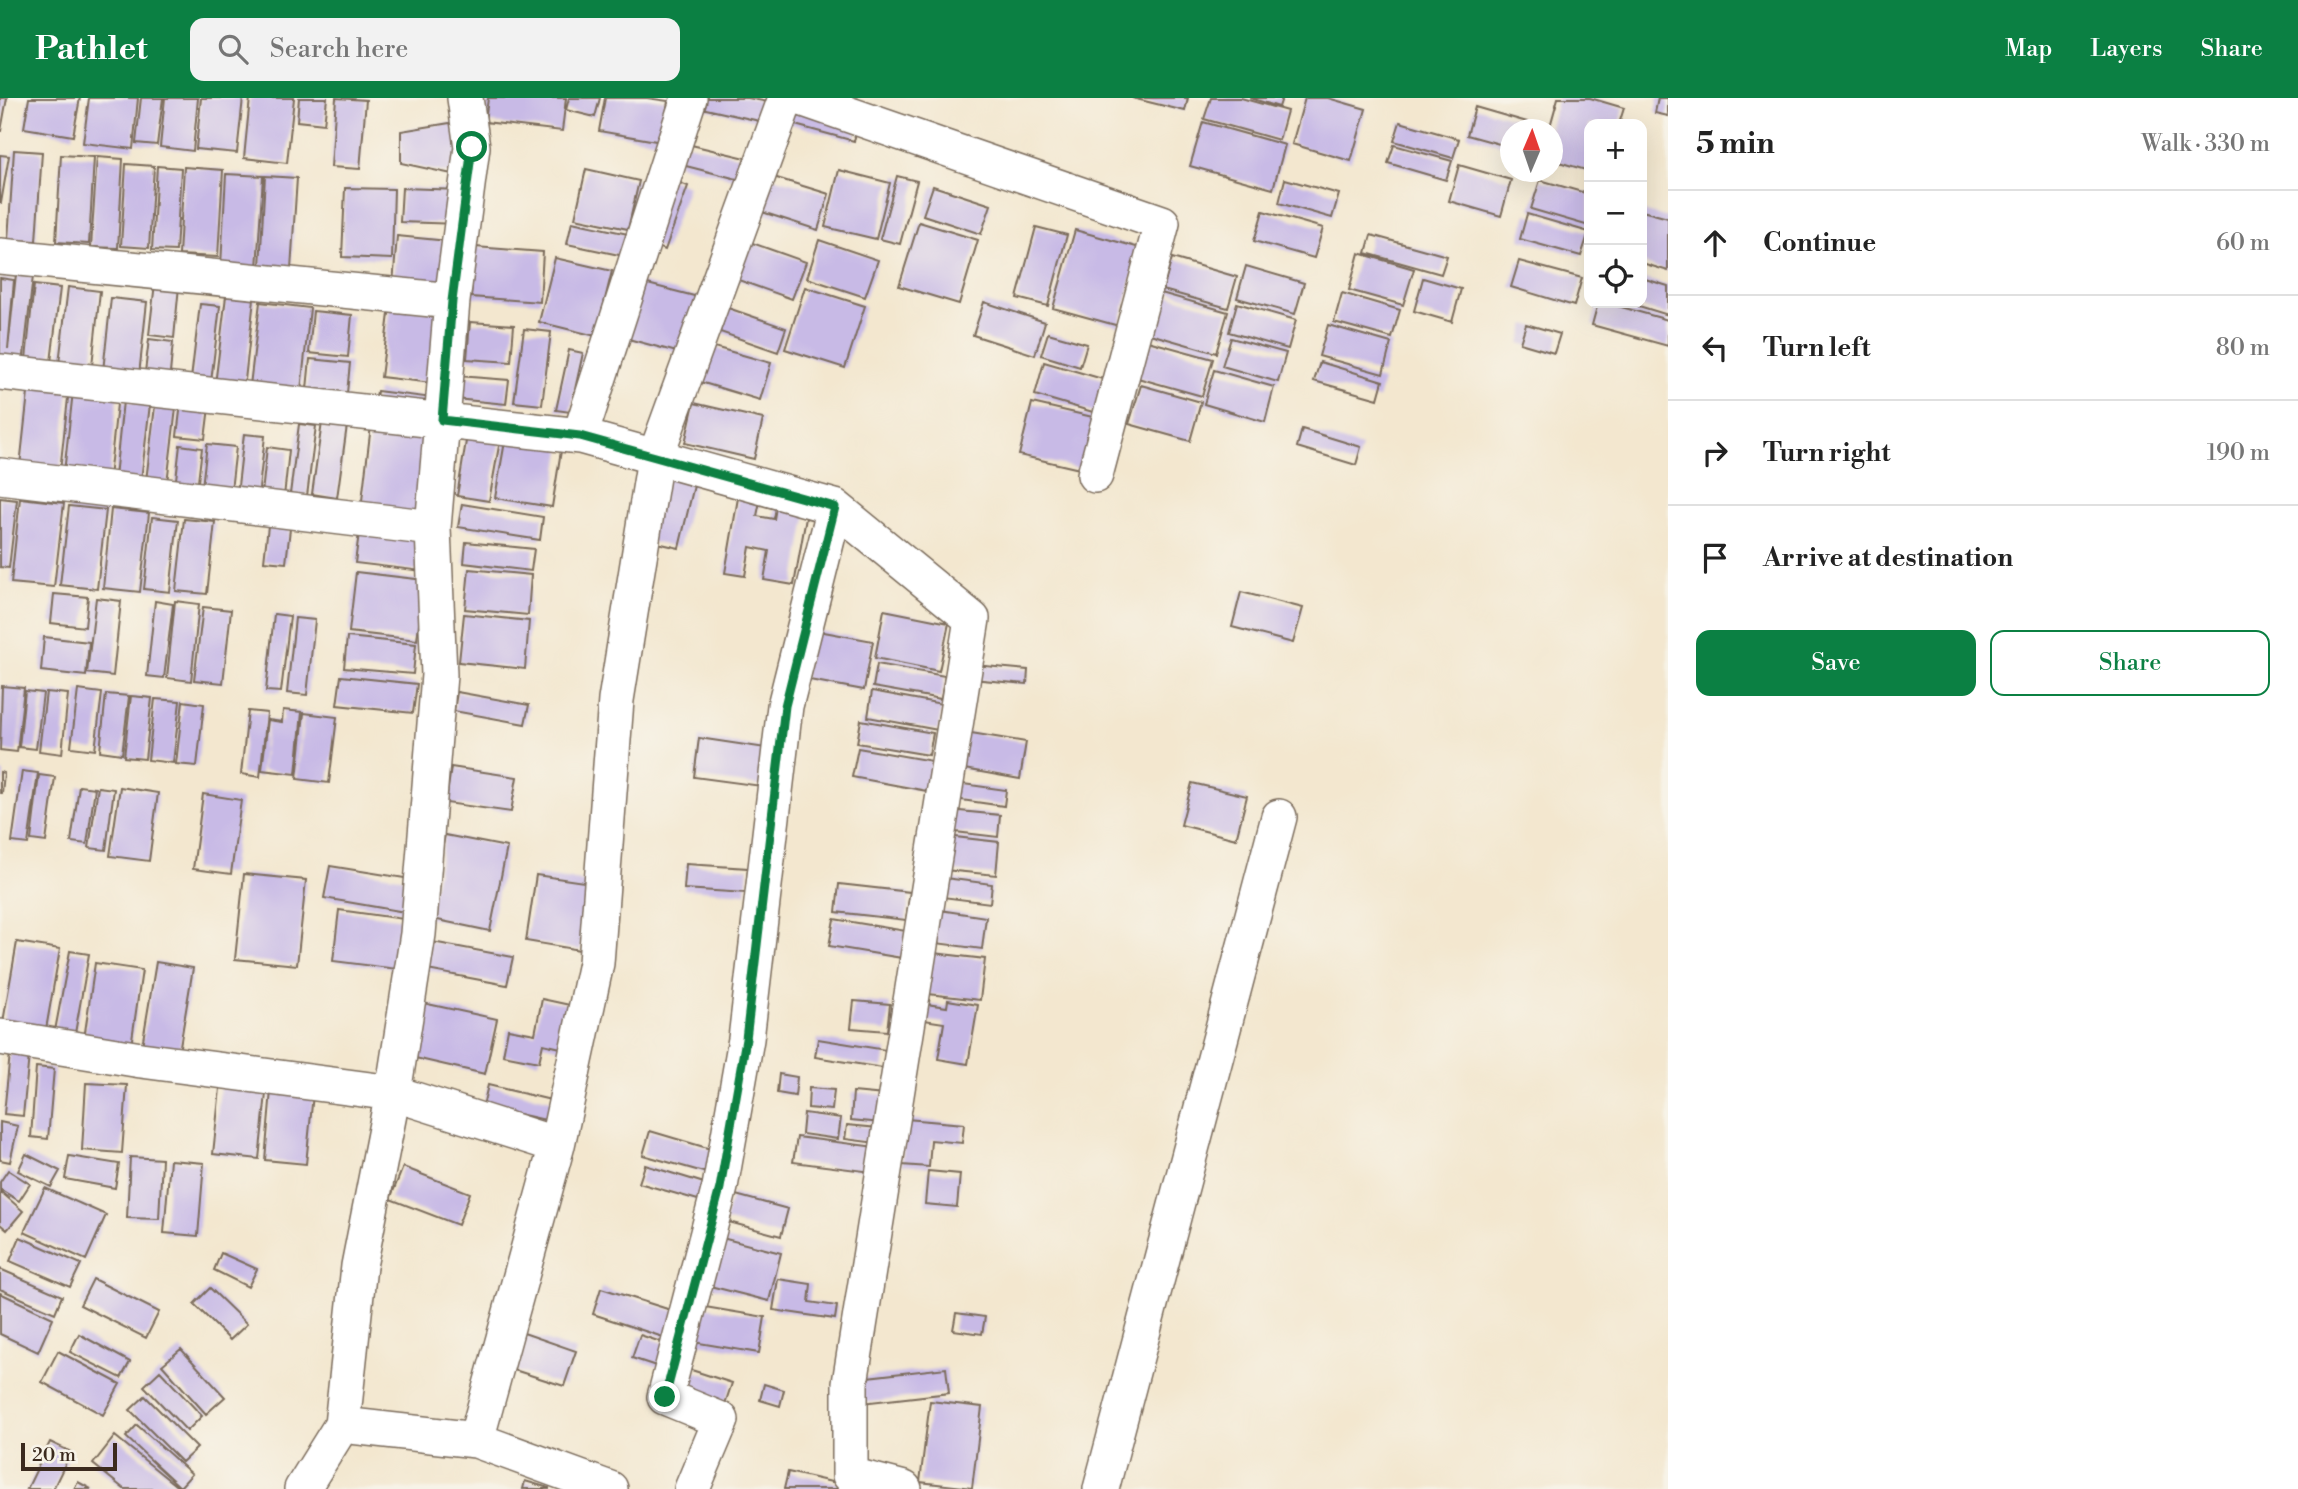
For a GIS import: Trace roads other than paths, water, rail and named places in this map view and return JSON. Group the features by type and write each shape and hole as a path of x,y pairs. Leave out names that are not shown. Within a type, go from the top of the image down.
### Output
{"street":[{"path":"302,1489 342,1425 359,1266 393,1093 418,934 439,675 433,528 452,301 472,147 464,98"},
{"path":"580,436 689,98"},
{"path":"476,1440 557,1145 596,963 616,700 655,458 786,98"},
{"path":"801,98 1162,223 1095,475"},
{"path":"0,256 452,301"},
{"path":"0,372 580,436 835,507 972,619 850,1382 850,1475 904,1489"},
{"path":"0,476 433,528"},
{"path":"692,1489 721,1420 665,1397 720,1188 746,1039 785,706 835,507"},
{"path":"1101,1489 1279,817"},
{"path":"0,1037 393,1093 557,1145"},
{"path":"342,1425 476,1440 610,1489"}]}
